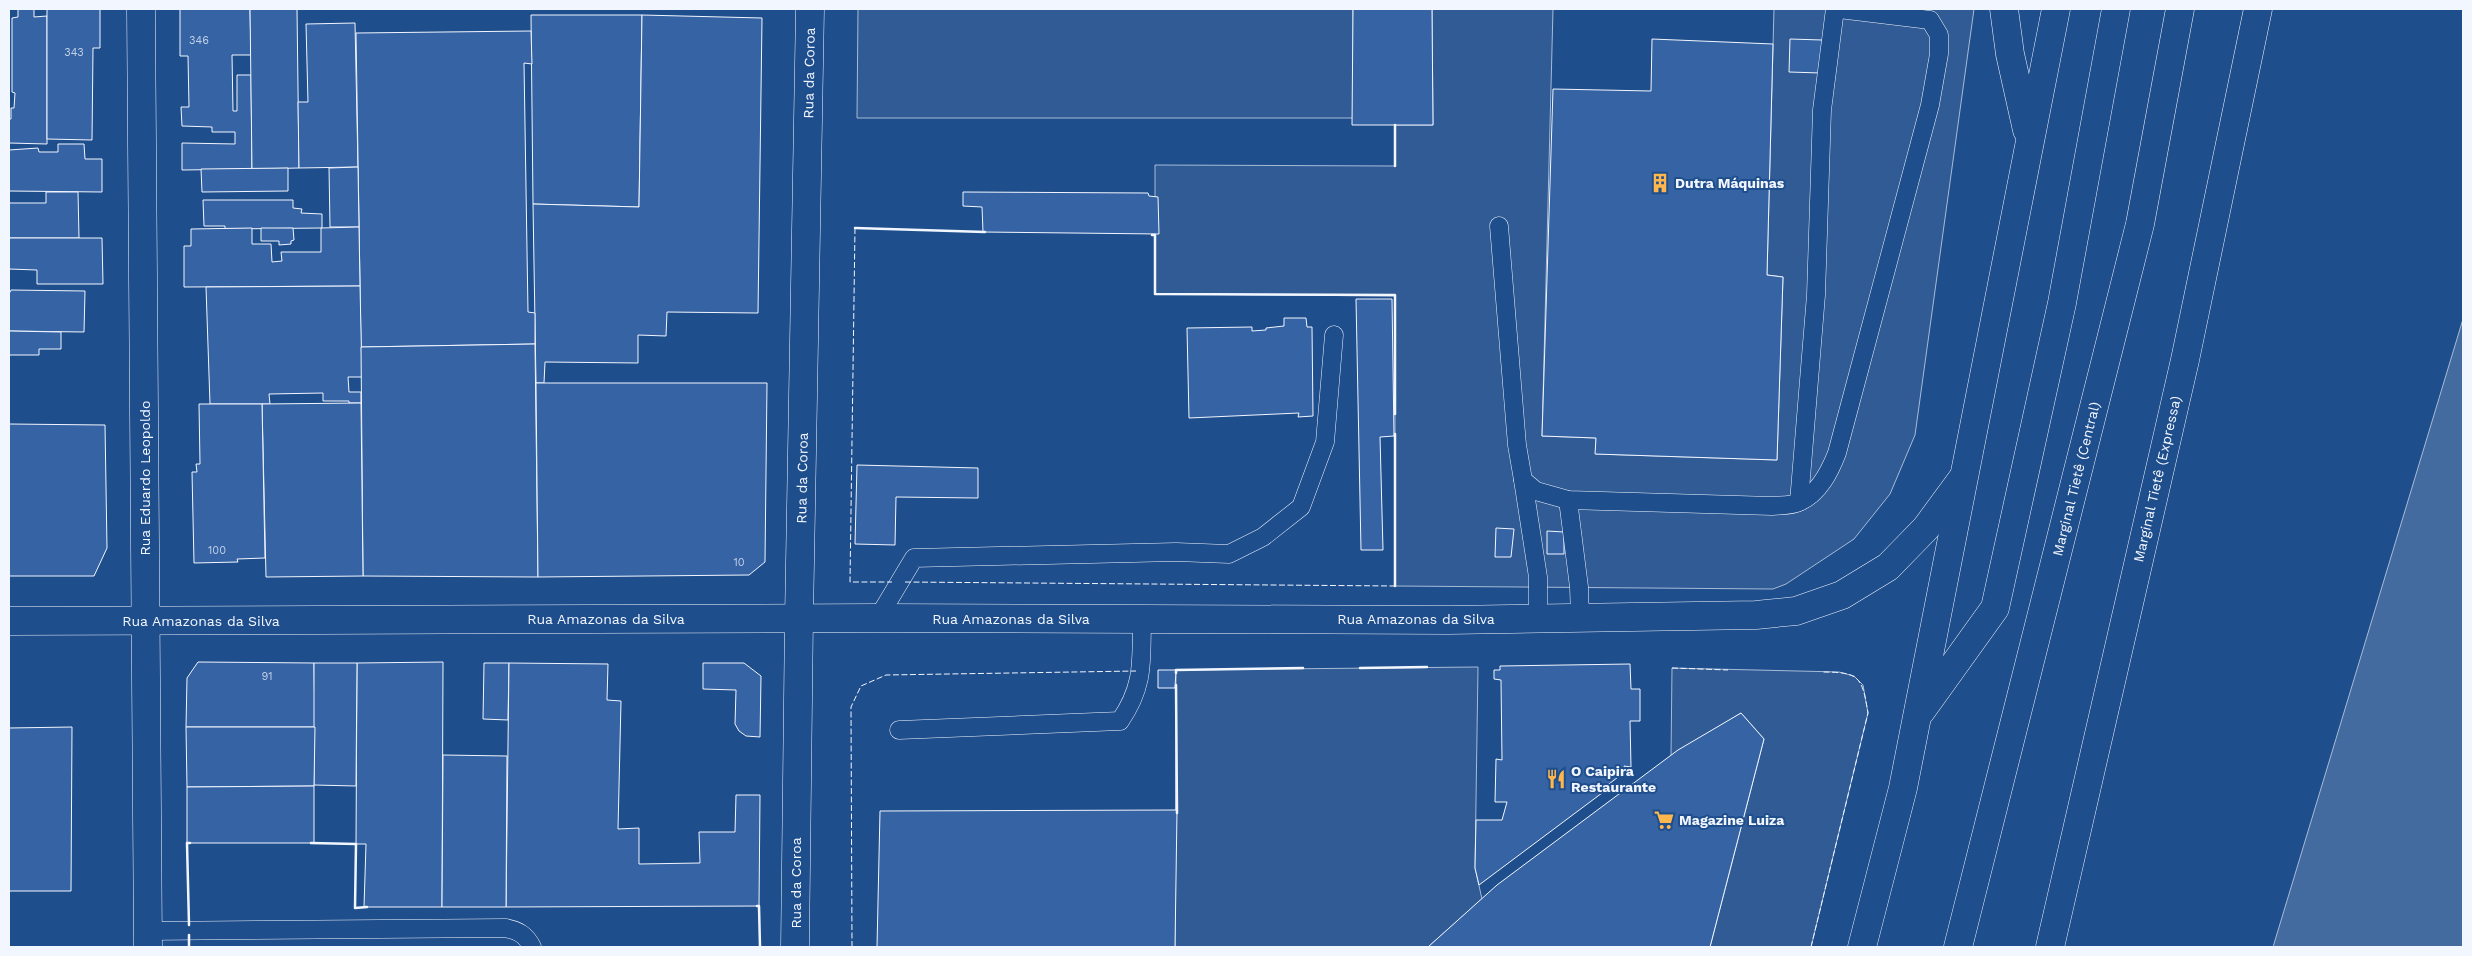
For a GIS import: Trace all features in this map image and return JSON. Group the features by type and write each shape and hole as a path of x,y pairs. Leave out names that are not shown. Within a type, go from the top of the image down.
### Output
{"main road":[{"name":"Rua Eduardo Leopoldo","path":"141,9 148,939"},
{"name":"Rua da Coroa","path":"795,947 810,9"},
{"path":"2004,9 2010,54 2030,140"},
{"path":"1862,947 1903,788 2056,9"},
{"path":"1916,718 1995,608 2062,303 2116,9"},
{"name":"Marginal Tietê (Central)","path":"1958,947 2140,224 2180,9"},
{"name":"Marginal Tietê (Expressa)","path":"2050,947 2182,370 2258,9"},
{"name":"Rua Amazonas da Silva","path":"9,621 1580,618 1756,615 1796,611 1842,595 1888,567 1926,528 1962,480"}],"lane":[{"path":"1799,502 1816,296 1822,110 1835,9"},
{"path":"1523,480 1536,491 1568,500 1772,506 1799,502 1815,490 1829,474 1837,453 1930,105 1939,54 1939,35 1930,20 1839,9"},
{"path":"1499,226 1517,445 1538,577 1538,618"},
{"path":"878,618 914,558 1176,552 1229,554 1263,537 1301,507 1325,442 1334,335"},
{"path":"1568,500 1579,587 1580,618"},
{"path":"898,730 1120,721 1131,704 1142,671 1142,619"},
{"path":"148,939 505,928 522,933 532,947"}],"shaded area":[{"path":"858,9 1353,9 1353,118 857,118"},
{"path":"1432,9 1553,9 1542,436 1596,438 1596,454 1777,460 1783,277 1767,275 1774,9 1974,9 1915,435 1890,494 1854,539 1786,584 1773,589 1395,586 1395,296 1155,294 1155,165 1395,166 1395,125 1433,125"},
{"path":"2463,319 2463,947 2273,947"},
{"path":"1478,667 1475,868 1482,899 1428,947 1175,947 1176,670"},
{"path":"1672,668 1839,672 1854,676 1863,685 1868,713 1811,947 1710,947 1764,739 1741,713 1671,756"}],"building":[{"path":"18,9 34,9 34,17 47,16 47,144 9,143 9,119 11,119 11,108 14,108 15,93 12,92 12,18 18,17"},
{"path":"47,9 100,9 100,48 93,48 92,140 47,139"},
{"path":"180,9 250,9 251,55 232,55 233,111 237,111 237,75 251,75 252,169 182,170 182,143 235,144 235,132 212,132 212,127 182,126 181,107 189,107 188,56 180,56"},
{"path":"250,9 297,9 299,168 252,169"},
{"path":"1353,9 1432,9 1433,125 1352,125"},
{"path":"531,15 642,15 639,207 533,204"},
{"path":"642,15 762,18 758,313 667,312 666,336 638,335 638,363 545,362 544,383 536,383 533,204 639,207"},
{"path":"355,23 358,167 299,168 298,102 308,102 306,24"},
{"path":"531,31 532,64 524,63 528,312 535,313 535,344 361,347 356,33"},
{"name":"Dutra Máquinas","path":"1652,39 1773,44 1767,275 1783,277 1777,460 1595,454 1596,438 1542,436 1553,89 1651,91"},
{"path":"1790,39 1822,40 1821,73 1789,72"},
{"path":"58,144 84,144 85,159 102,159 102,192 9,191 9,150 38,148 39,152 58,152"},
{"path":"358,167 359,227 330,227 329,168"},
{"path":"288,168 288,191 202,192 201,169"},
{"path":"46,192 78,192 79,238 9,238 9,203 46,203"},
{"path":"963,192 1148,193 1149,196 1158,197 1159,234 983,232 982,207 963,206"},
{"path":"203,200 293,200 293,208 302,209 301,213 322,214 322,228 225,229 225,226 204,226"},
{"path":"359,227 360,286 184,287 184,246 191,246 191,229 252,228 252,244 271,244 272,262 282,261 281,252 321,252 321,228"},
{"path":"261,228 293,228 294,240 291,241 291,244 279,245 279,241 261,241"},
{"path":"9,238 102,238 103,284 37,284 37,270 9,269"},
{"path":"360,286 362,377 348,377 349,392 361,392 361,403 323,401 323,393 269,394 270,404 210,404 206,287"},
{"path":"11,290 85,291 84,332 9,331 9,294"},
{"path":"1356,299 1392,299 1394,436 1380,437 1383,550 1361,550"},
{"path":"1284,318 1306,318 1307,327 1312,327 1313,416 1298,417 1299,413 1189,418 1187,328 1252,327 1252,331 1266,330 1266,328 1284,326"},
{"path":"9,331 61,332 61,349 39,349 39,355 9,355"},
{"path":"535,344 538,577 363,576 361,347"},
{"path":"536,383 767,383 765,562 749,575 538,577"},
{"path":"361,403 363,576 266,577 262,404"},
{"path":"199,404 262,404 265,558 237,559 238,562 194,563 192,472 197,472 196,464 200,464"},
{"path":"9,424 105,425 107,548 94,576 9,576"},
{"path":"857,465 978,468 978,498 896,497 895,545 855,544"},
{"path":"1496,528 1514,529 1511,557 1495,557"},
{"path":"1547,531 1564,532 1564,554 1547,554"},
{"path":"198,662 314,663 315,727 186,727 187,678"},
{"path":"443,662 442,907 364,907 366,844 356,844 357,663"},
{"path":"314,663 357,663 356,786 314,785"},
{"path":"484,663 509,663 508,720 483,719"},
{"path":"509,663 608,664 607,700 621,701 618,829 639,828 639,864 700,863 699,832 735,832 736,795 760,795 759,906 506,907"},
{"path":"703,663 744,663 761,676 760,737 746,736 739,731 735,724 736,690 703,689"},
{"name":"O Caipira Restaurante","path":"1630,664 1631,689 1640,689 1640,721 1630,721 1631,767 1624,766 1626,771 1605,787 1606,790 1479,885 1475,868 1476,820 1502,820 1507,802 1495,802 1496,759 1502,760 1501,680 1494,679 1494,670 1500,670 1500,666"},
{"path":"1158,670 1176,670 1175,688 1158,688"},
{"name":"Magazine Luiza","path":"1741,713 1764,739 1710,947 1428,947 1497,885 1678,750"},
{"path":"72,727 71,891 9,891 9,728"},
{"path":"186,727 315,727 314,786 187,787"},
{"path":"443,755 507,756 506,907 442,907"},
{"path":"314,786 314,843 187,843 187,787"},
{"path":"1177,810 1175,947 877,947 880,811"}],"fence":[{"path":"855,228 850,582 892,582"},
{"path":"905,582 1395,586"},
{"path":"1672,668 1728,670"},
{"path":"852,947 851,707 861,686 886,675 1136,671"},
{"path":"1811,947 1868,713 1864,691 1857,679 1852,675 1844,673 1822,672"}],"wall":[{"path":"1395,125 1395,166"},
{"path":"855,228 985,232"},
{"path":"1152,235 1155,235 1155,294 1395,295 1395,414"},
{"path":"1395,434 1395,586"},
{"path":"1360,668 1427,667"},
{"path":"1176,673 1176,670 1303,668"},
{"path":"1176,685 1177,813"},
{"path":"189,925 187,843 190,843"},
{"path":"311,843 356,844 355,908 367,907"},
{"path":"757,906 759,906 760,947"},
{"path":"189,935 189,947"}],"place":[{"name":"Dutra Máquinas","path":"1660,183"},
{"name":"O Caipira Restaurante","path":"1556,779"},
{"name":"Magazine Luiza","path":"1664,820"}]}
